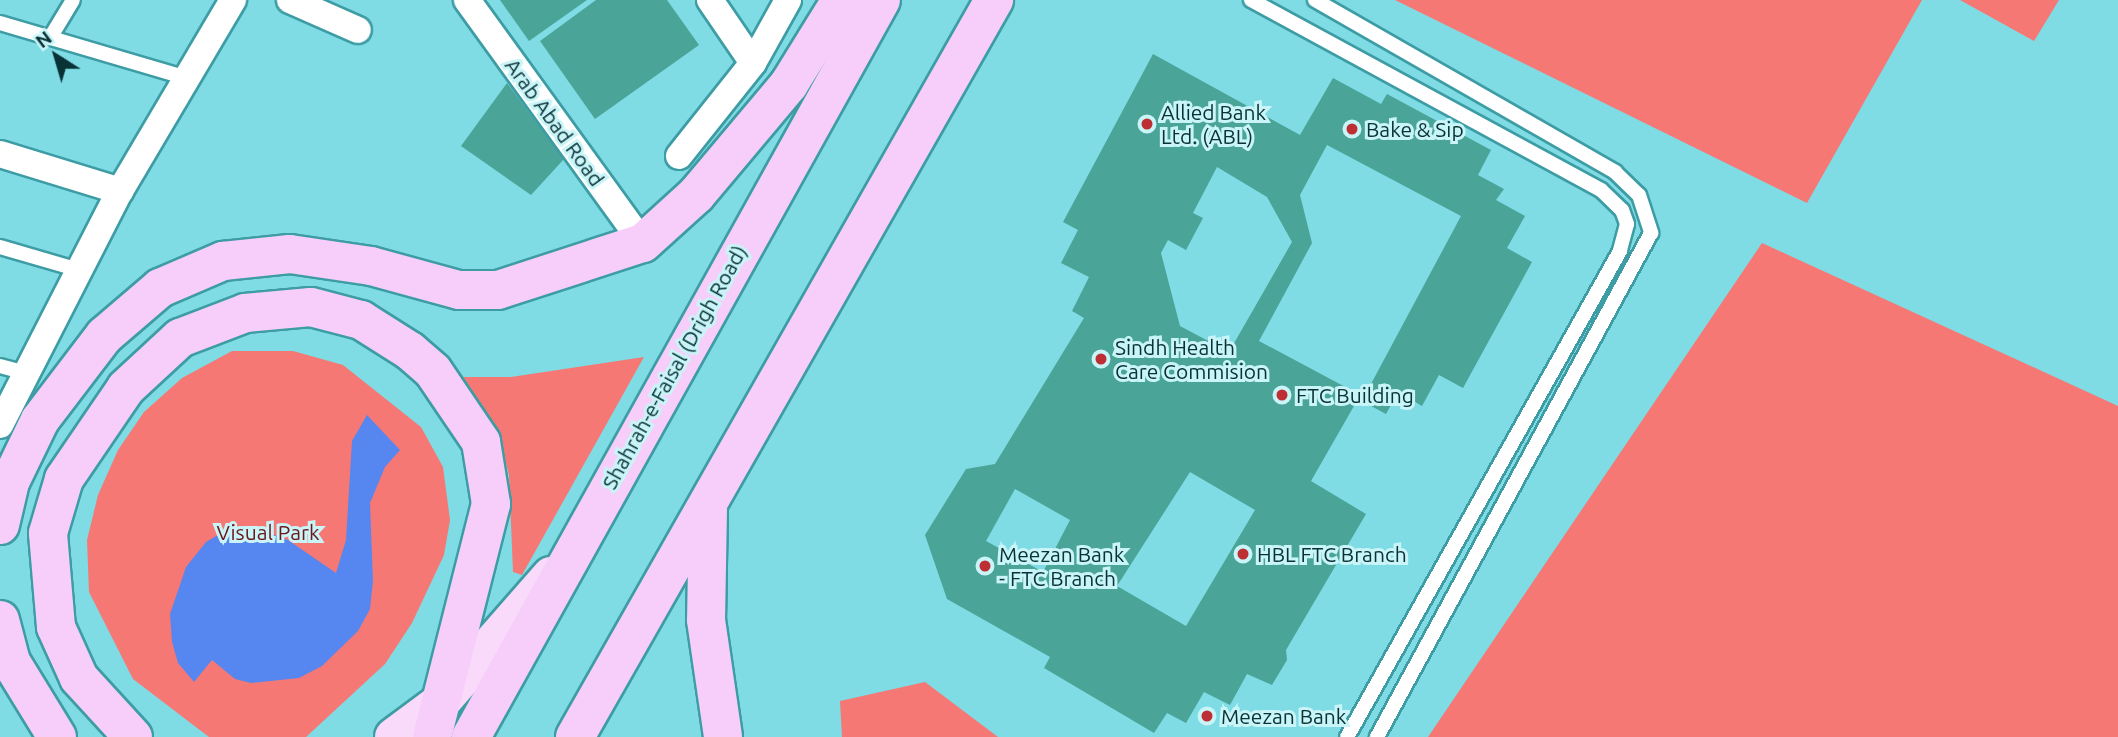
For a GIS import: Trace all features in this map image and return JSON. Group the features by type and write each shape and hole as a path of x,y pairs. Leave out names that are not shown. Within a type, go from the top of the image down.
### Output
{"highway":[{"path":"0,525 10,482 40,420 74,370 130,310 192,272 223,261 290,254 371,266 475,292 548,277 643,243 696,195 789,84 841,0"},
{"name":"Shahrah-e-Faisal (Drigh Road)","path":"471,737 566,560 881,0"},
{"path":"575,737 994,0"},
{"path":"133,737 79,678 56,627 48,533 71,468 152,359 212,323 245,313 312,307 339,311 386,334 433,371 481,442 491,504 460,643 436,720"},
{"path":"708,503 706,620 723,737"},
{"path":"0,620 11,662 57,737"}],"main road":[{"path":"394,737 436,720 566,560"}],"street":[{"path":"0,425 120,191 233,0"},
{"path":"290,0 358,30"},
{"name":"Arab Abad Road","path":"467,0 643,243"},
{"path":"710,0 753,63"},
{"path":"678,156 753,63 788,0"},
{"path":"0,154 120,191"}],"lane":[{"path":"50,38 73,0"},
{"path":"1251,0 1611,197 1622,210 1626,236 1347,737"},
{"path":"1315,0 1626,181 1649,213 1645,247 1377,737"},
{"path":"0,23 187,78"},
{"path":"1611,197 1626,181"},
{"path":"1626,236 1645,247"},
{"path":"0,247 79,270"},
{"path":"0,366 27,373"}],"green space":[{"path":"1395,0 1922,0 1807,203"},
{"path":"1960,0 2059,0 2034,41"},
{"path":"1762,243 2118,406 2118,737 1428,737"},
{"name":"Visual Park","path":"232,351 293,351 343,365 421,427 443,467 450,520 444,555 412,623 385,664 306,737 209,737 133,679 89,592 87,540 98,495 118,450 144,412 182,378"},
{"path":"644,357 522,575 513,572 509,475 497,429 463,377 511,377"},
{"path":"925,682 998,737 842,737 840,701"}],"water":[{"path":"367,415 400,450 385,467 370,503 373,581 370,609 358,631 322,666 299,678 251,683 235,679 212,660 194,682 178,663 172,642 170,614 186,567 206,542 228,529 252,527 288,540 336,573 346,540 352,441"}],"building":[{"path":"500,0 587,0 529,41"},
{"path":"596,0 667,0 699,45 595,119 540,41"},
{"path":"1153,54 1300,135 1333,78 1381,104 1387,94 1491,150 1478,175 1504,189 1496,200 1525,216 1507,248 1532,262 1463,388 1439,375 1422,406 1398,392 1386,414 1358,399 1311,481 1366,514 1286,650 1287,660 1272,685 1247,674 1230,705 1204,692 1186,723 1167,713 1154,733 1044,668 1050,657 947,599 925,535 966,469 995,464 1084,318 1072,311 1089,277 1061,263 1078,230 1063,222","holes":["1327,145 1461,216 1364,397 1259,341 1312,243 1300,195","1217,167 1267,197 1292,242 1229,352 1180,326 1161,253 1168,240 1186,250 1203,218 1193,213","1190,472 1255,510 1186,626 1117,586","1015,489 1070,520 1043,572 986,541"]},
{"path":"507,83 564,159 531,195 461,146"}],"place":[{"name":"Allied Bank Ltd. (ABL)","path":"1147,124"},
{"name":"Bake & Sip","path":"1352,129"},
{"name":"Sindh Health Care Commision","path":"1101,359"},
{"name":"FTC Building","path":"1282,395"},
{"name":"HBL FTC Branch","path":"1243,554"},
{"name":"Meezan Bank - FTC Branch","path":"985,566"},
{"name":"Meezan Bank","path":"1207,716"}]}
